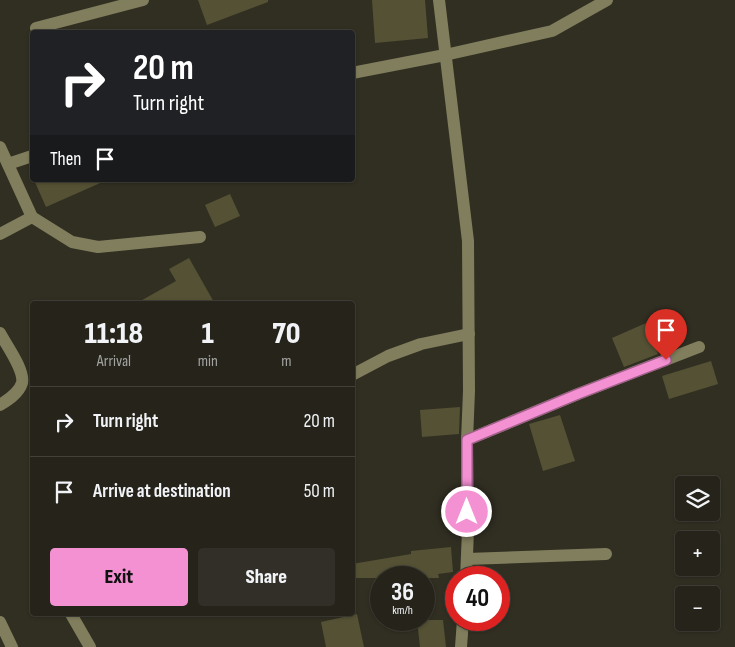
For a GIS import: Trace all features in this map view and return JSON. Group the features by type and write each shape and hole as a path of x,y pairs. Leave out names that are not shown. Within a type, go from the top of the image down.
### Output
{"street":[{"path":"36,28 143,0"},
{"path":"439,0 468,241 469,391 467,566"},
{"path":"355,72 552,31 607,0"},
{"path":"0,147 32,217 72,242 98,247 200,237"},
{"path":"8,164 30,157"},
{"path":"0,234 32,217"},
{"path":"0,333 22,375 22,384 16,392 0,405"},
{"path":"355,372 388,356 421,344 469,334"},
{"path":"467,440 699,347"},
{"path":"467,559 606,554"},
{"path":"72,616 90,647"},
{"path":"0,622 12,647"},
{"path":"461,647 462,631"}],"building":[{"path":"198,0 268,0 268,2 207,25"},
{"path":"372,0 425,0 428,38 375,43"},
{"path":"35,182 102,182 46,207"},
{"path":"230,194 240,216 215,227 205,205"},
{"path":"189,258 213,301 140,301 176,281 169,269"},
{"path":"646,323 658,354 624,367 612,338"},
{"path":"711,361 718,384 669,399 662,376"},
{"path":"460,407 459,434 422,437 420,410"},
{"path":"560,415 575,461 543,471 529,424"},
{"path":"451,547 453,566 445,566 445,573 438,574 439,578 435,578 435,566 370,566 370,578 355,578 355,563 411,554 411,551"},
{"path":"357,614 364,647 326,647 321,622 355,616"},
{"path":"435,620 443,620 446,647 420,647 418,631 435,631"}],"route":[{"path":"467,512 467,440 666,360"}]}
